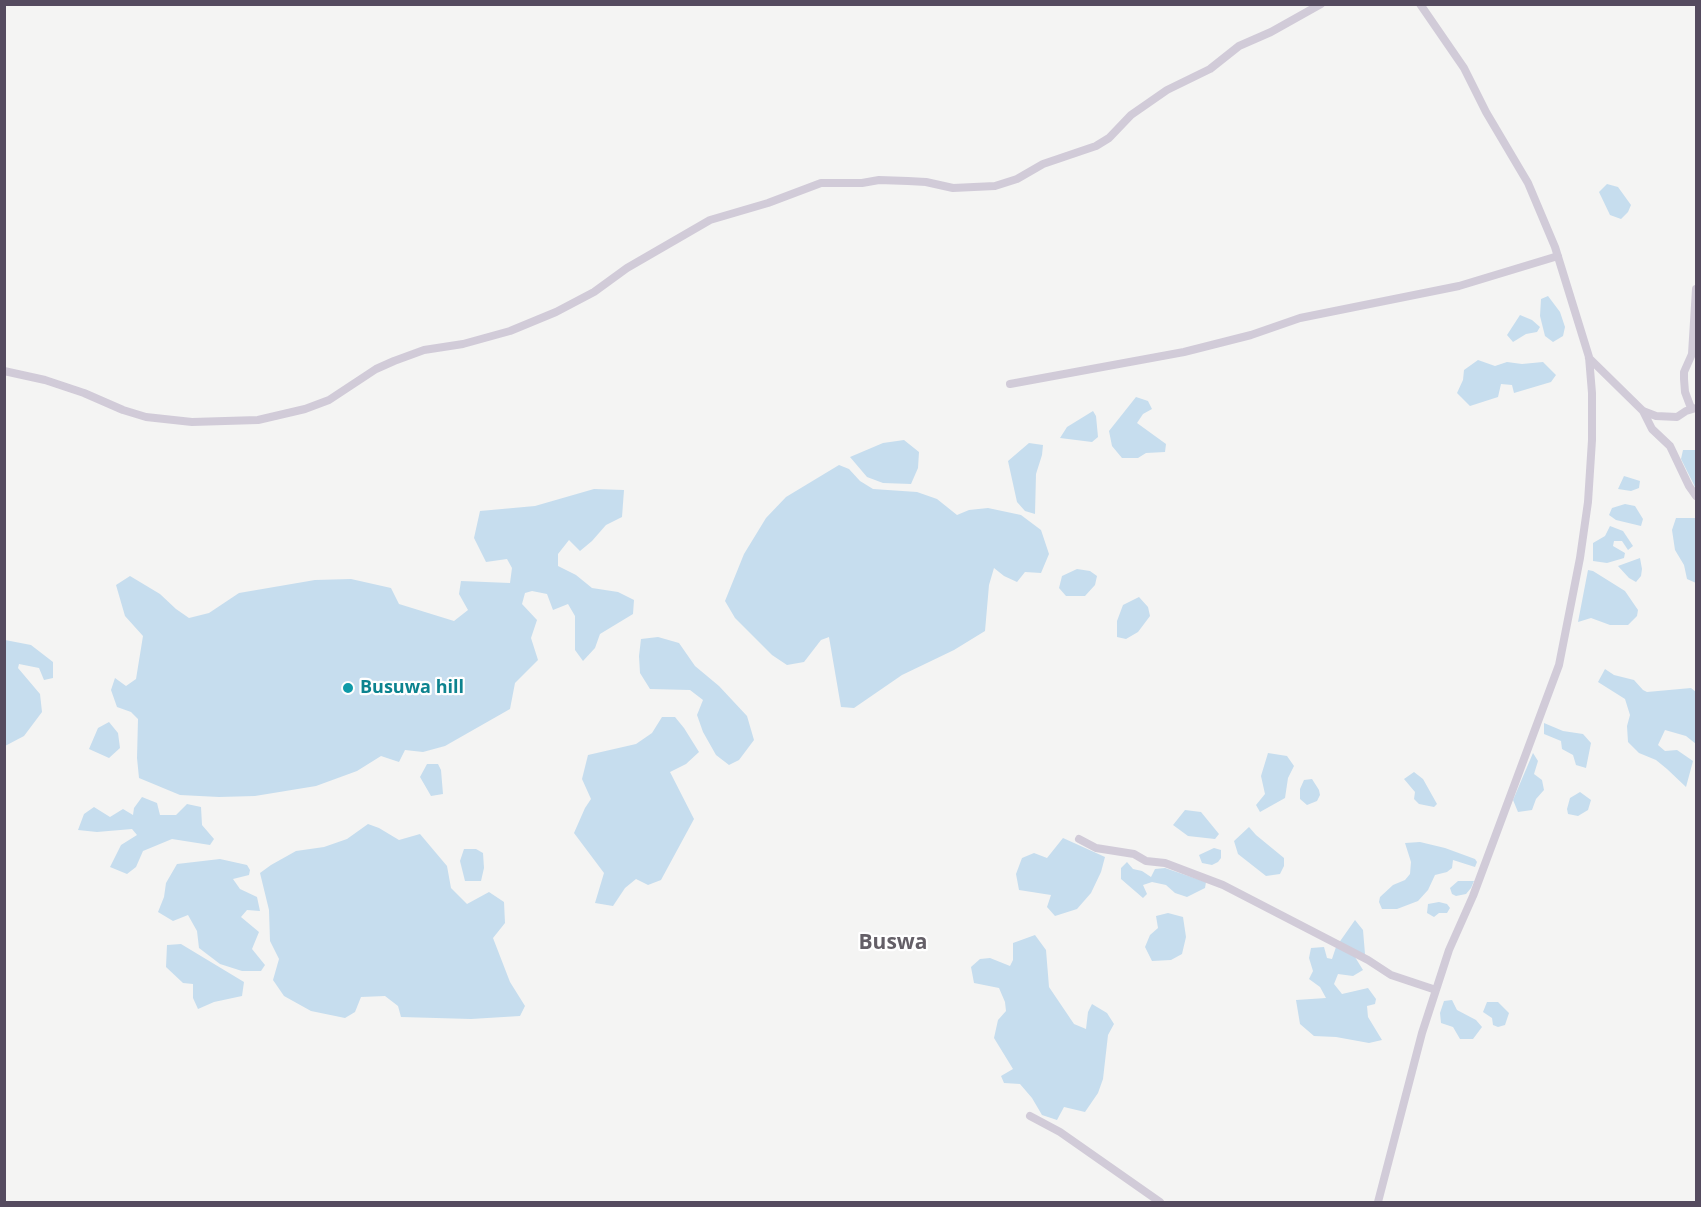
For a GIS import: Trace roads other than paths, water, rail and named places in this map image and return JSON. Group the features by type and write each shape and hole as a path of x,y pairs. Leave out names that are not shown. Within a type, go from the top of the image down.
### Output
{"street":[{"path":"4,371 45,380 146,417 192,422 258,420 281,415 329,400 376,369 394,361 424,350 463,345 510,331 556,312 594,292 627,268 710,220 768,203 821,183 908,181 953,188 995,186 1017,179 1043,164 1096,146 1109,138 1131,115 1167,90 1210,69 1239,46 1271,32 1321,4"},
{"path":"1378,1203 1409,1079 1449,950 1481,875 1559,665 1576,584 1588,502 1592,440 1593,393 1589,357 1558,256 1528,183 1486,112 1464,68 1420,4"},
{"path":"1010,384 1184,352 1251,335 1300,318 1459,286 1558,256"},
{"path":"1643,411 1656,416 1677,417 1694,408 1685,392 1684,372 1692,354 1696,289"},
{"path":"1589,357 1643,411 1652,429 1670,446 1696,496"},
{"path":"1079,839 1096,848 1134,854 1146,861 1165,863 1223,885 1368,960 1391,975 1436,990"},
{"path":"1030,1116 1060,1132 1160,1203"}],"place":[{"name":"Busuwa hill","path":"348,688"}],"district":[{"name":"Buswa","path":"893,943"}]}
